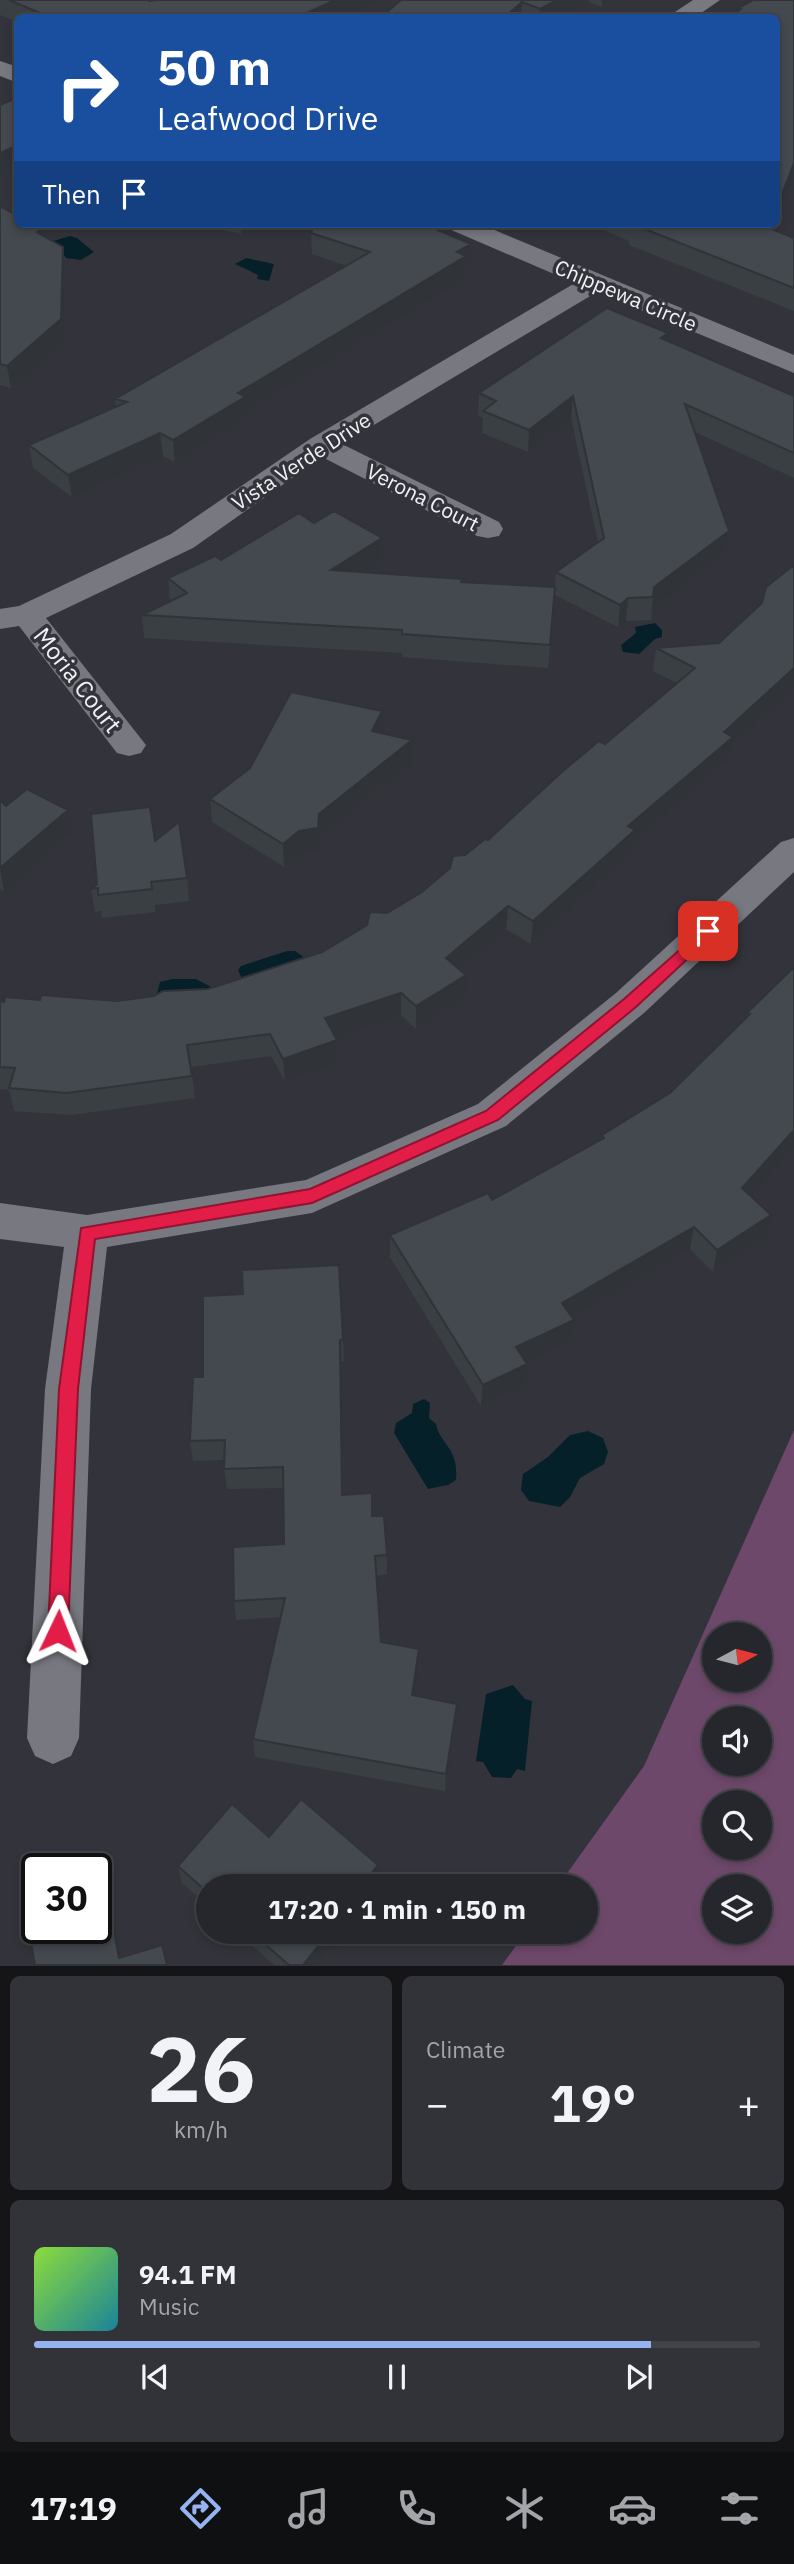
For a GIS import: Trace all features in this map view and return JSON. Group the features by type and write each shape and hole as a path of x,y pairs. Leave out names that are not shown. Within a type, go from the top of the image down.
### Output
{"street":[{"path":"684,14 709,0"},
{"name":"Chippewa Circle","path":"467,228 794,365"},
{"name":"Vista Verde Drive","path":"14,617 182,541 320,445 594,282"},
{"name":"Verona Court","path":"320,445 488,529"},
{"name":"Moria Court","path":"14,617 129,746"},
{"path":"0,1221 87,1233 312,1196 492,1115 630,1003 794,851"},
{"path":"53,1738 68,1389 87,1233"}],"shaded area":[{"path":"794,1430 794,1965 502,1965 517,1944 598,1944 598,1874 567,1874 644,1766 702,1636 702,1692 772,1692 772,1622 708,1622"}],"water":[{"path":"70,236 77,238 94,252 81,260 66,258 53,241"},
{"path":"246,258 274,264 269,281 257,279 258,275 235,264"},
{"path":"655,623 662,630 662,637 655,639 639,654 623,652 621,645 636,633 635,627"},
{"path":"287,951 295,951 308,960 242,979 238,970 241,966"},
{"path":"196,979 215,989 149,998 157,994 160,982"},
{"path":"424,1399 430,1403 429,1418 436,1424 452,1453 456,1469 456,1480 448,1485 428,1489 394,1433 396,1423 412,1413 413,1404"},
{"path":"588,1431 603,1438 608,1452 604,1464 580,1478 570,1497 560,1507 529,1501 521,1490 523,1474 548,1457 570,1435"},
{"path":"513,1685 525,1699 532,1701 525,1771 517,1769 511,1778 492,1777 483,1762 476,1761 486,1694"}],"building":[{"path":"9,0 335,0 305,14 42,14"},
{"path":"401,0 557,0 540,9 522,2 508,14 385,14"},
{"path":"753,0 794,0 794,163 780,199 780,14 733,14 741,9 738,8"},
{"path":"14,99 14,147 0,153 0,105"},
{"path":"0,206 14,214 14,228 38,228 41,230 37,232 63,247 61,319 7,366 0,364"},
{"path":"313,228 433,228 471,244 457,252 466,256 238,393 245,397 173,440 160,433 68,475 29,445 127,402 115,399 370,252 311,233"},
{"path":"642,228 769,228 794,238 794,288"},
{"path":"607,308 668,333 661,338 794,396 794,453 685,404 729,531 654,587 653,597 628,598 620,605 556,572 604,538 573,396 529,430 483,411 496,401 479,393"},
{"path":"334,511 382,538 331,570 462,579 461,582 555,587 550,645 402,634 402,630 142,615 187,593 168,578 215,556 221,560 299,513 314,523"},
{"path":"794,565 794,668 724,732 733,737 628,826 635,830 533,921 508,906 446,958 466,975 416,1006 401,993 325,1018 337,1040 283,1059 270,1034 187,1045 192,1076 67,1093 9,1088 15,1068 0,1067 0,1001 4,1002 5,997 40,1000 41,995 117,1001 154,996 163,991 208,989 322,952 367,925 370,912 387,913 422,892 450,868 453,856 465,855 485,839 488,840 599,741 605,744 695,668 656,648 719,643 762,603 766,587"},
{"path":"291,692 382,711 372,731 412,740 319,814 318,828 299,831 283,844 210,799 250,768"},
{"path":"27,789 68,810 0,868 0,800 6,806"},
{"path":"150,807 155,841 179,822 187,878 151,882 152,889 98,895 98,888 91,889 97,884 91,814"},
{"path":"794,967 794,1130 742,1188 771,1215 717,1250 694,1227 562,1303 574,1320 516,1347 527,1364 483,1385 390,1235 488,1193 492,1200 604,1138 602,1135 670,1093"},
{"path":"339,1265 343,1340 340,1340 342,1495 372,1493 372,1516 384,1516 387,1555 375,1556 381,1642 419,1649 412,1695 457,1704 446,1774 253,1739 285,1598 234,1601 233,1547 284,1544 283,1467 224,1469 225,1440 190,1441 193,1377 203,1377 203,1296 243,1294 242,1270"},
{"path":"301,1799 378,1865 371,1874 196,1874 196,1882 178,1866 232,1804 269,1837"},
{"path":"112,1922 119,1958 162,1945 167,1965 35,1965 31,1944 112,1944"},
{"path":"265,1944 320,1944 303,1965 289,1965"}],"route":[{"path":"58,1631 68,1389 87,1233 312,1196 492,1115 630,1003 708,931"}]}
